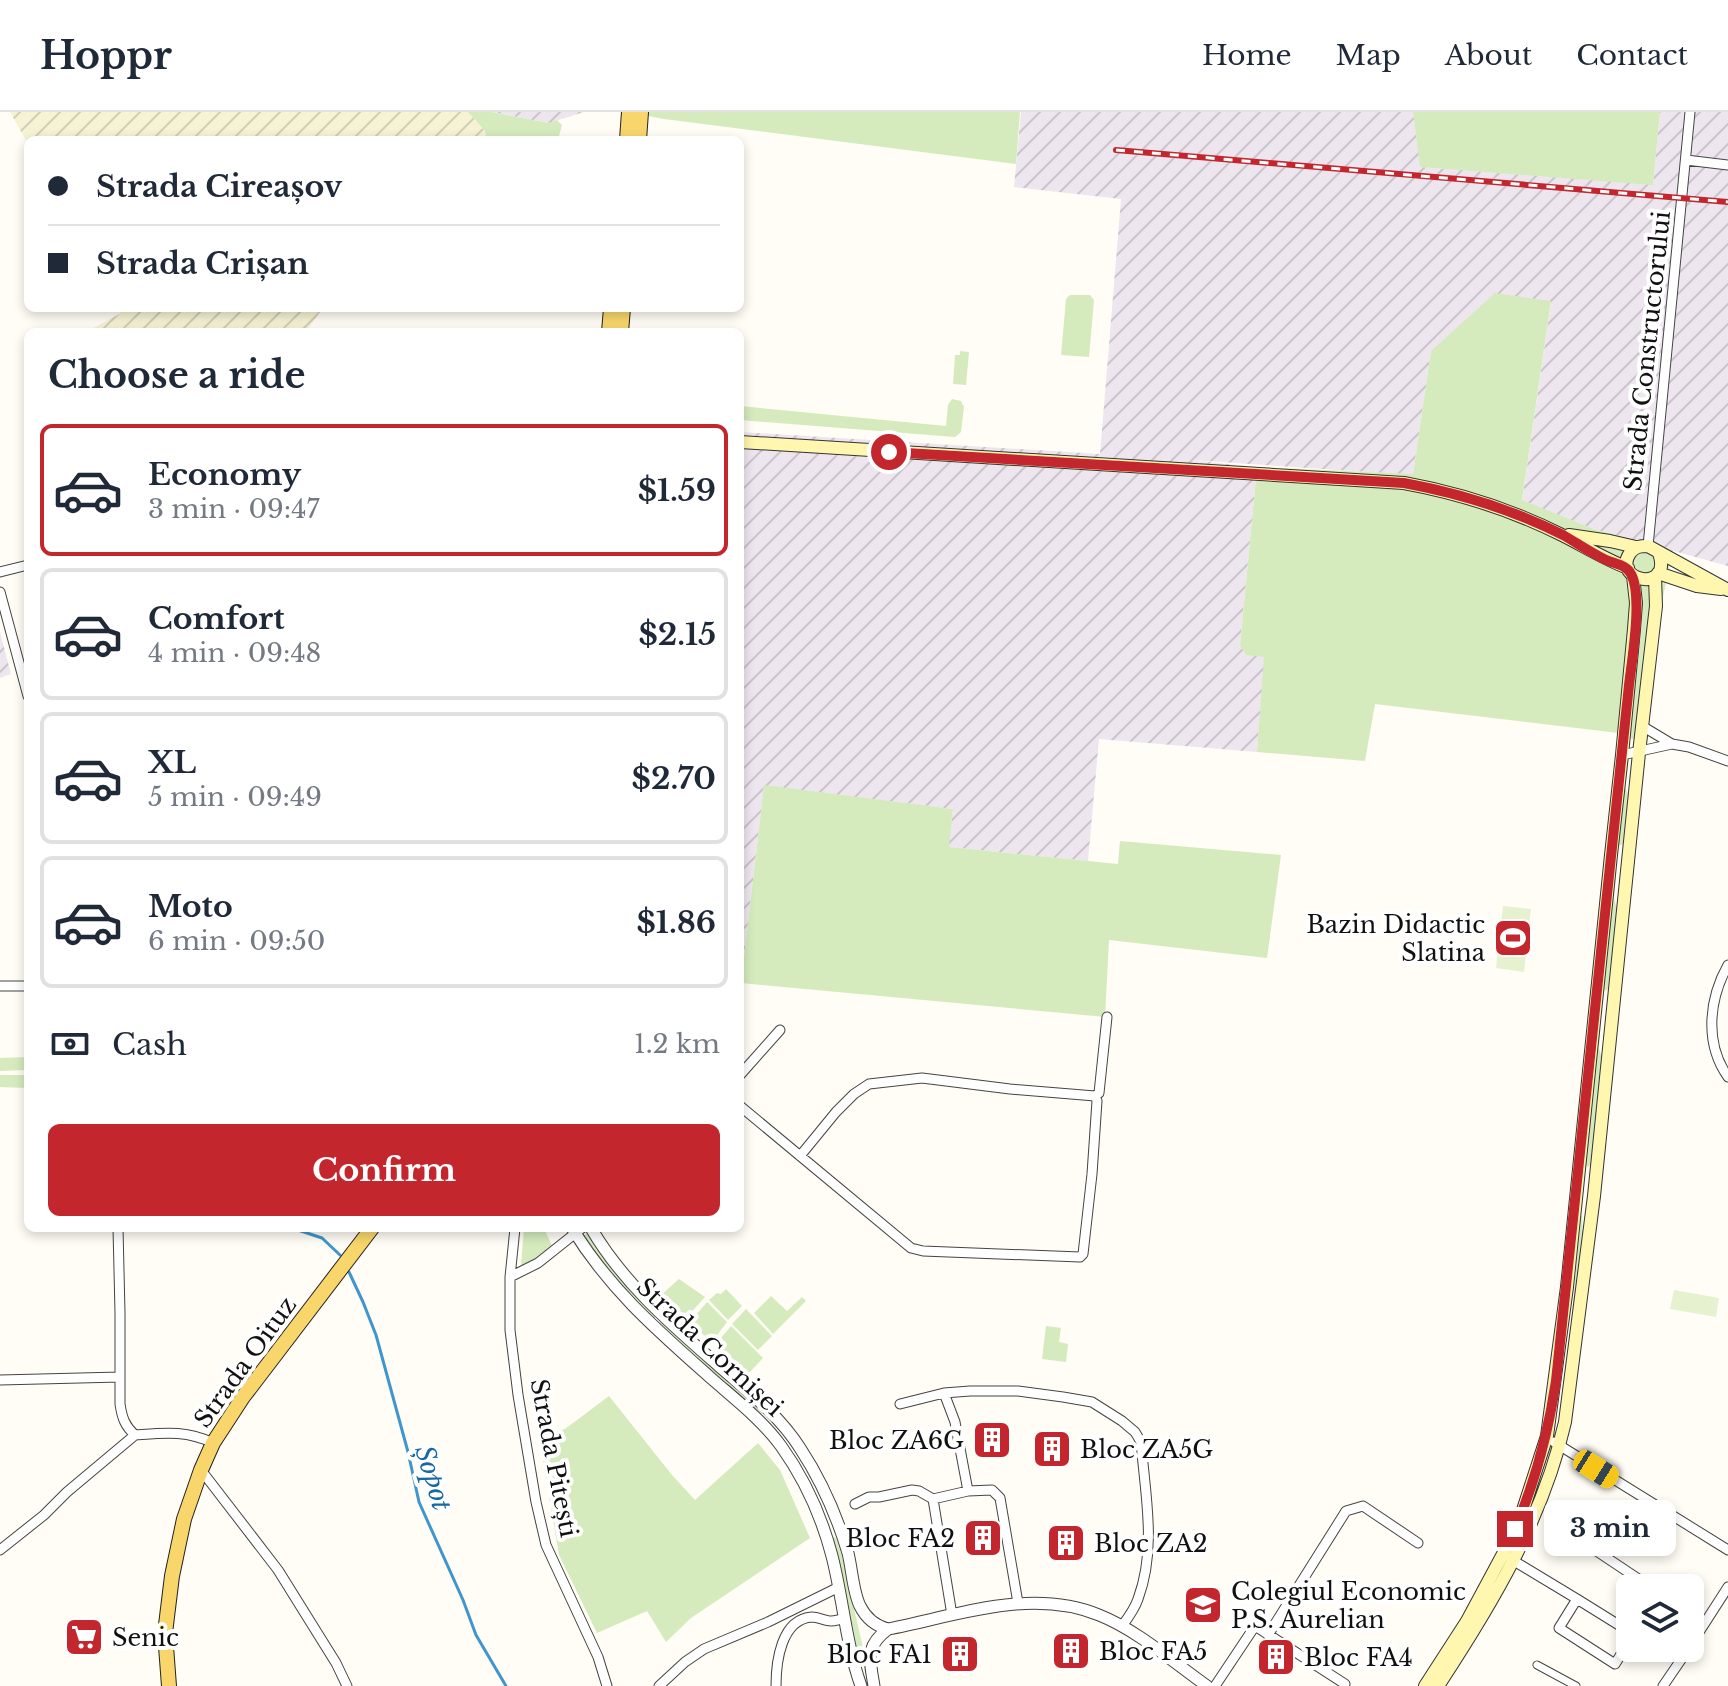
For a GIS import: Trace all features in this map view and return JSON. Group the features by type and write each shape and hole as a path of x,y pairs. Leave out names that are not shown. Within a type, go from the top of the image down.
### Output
{"main road":[{"path":"627,136 629,112"},
{"path":"639,136 641,112"},
{"path":"744,442 1404,483 1478,500 1561,534 1643,580 1656,575 1697,586 1728,590"},
{"path":"1561,534 1648,549 1728,590"},
{"path":"1425,1686 1467,1621 1503,1554 1523,1510 1547,1436 1569,1273 1634,629 1636,603 1628,556 1648,549"},
{"path":"1438,1686 1477,1627 1514,1561 1559,1446 1569,1392 1594,1196 1656,606 1656,575 1662,564 1648,549"},
{"name":"Strada Oituz","path":"169,1686 165,1633 172,1576 184,1519 201,1470 213,1443 243,1397 369,1232"}],"street":[{"name":"Strada Constructorului","path":"1648,549 1690,112"},
{"path":"1686,160 1728,165"},
{"path":"0,572 24,566"},
{"path":"0,592 24,681"},
{"path":"1642,726 1672,744 1728,761"},
{"path":"1622,755 1672,744"},
{"path":"1728,965 1717,990 1711,1020 1715,1048 1728,1077"},
{"path":"0,986 24,986"},
{"path":"800,1156 836,1112 869,1084 922,1078 1095,1096 1099,1093 1107,1017"},
{"path":"744,1070 780,1030"},
{"path":"744,1109 911,1248 1080,1257 1083,1254 1092,1174 1095,1096"},
{"path":"118,1232 120,1404 127,1427 135,1435"},
{"name":"Strada Pitești","path":"515,1232 510,1319 516,1382 536,1502 546,1545 598,1657 607,1686"},
{"path":"510,1277 538,1263 575,1232"},
{"name":"Strada Cornișei","path":"578,1232 602,1273 622,1296 750,1411 782,1447 800,1477 825,1533 861,1686"},
{"name":"Strada Cornișei","path":"594,1232 614,1264 644,1297 776,1417 794,1439 826,1495 847,1551 861,1609 879,1626 888,1629"},
{"path":"0,1380 120,1377"},
{"path":"900,1404 944,1393 1018,1391 1092,1402 1135,1432 1141,1442 1148,1553 1138,1601 1122,1626"},
{"path":"944,1393 955,1422 968,1491"},
{"path":"0,1550 135,1435 174,1432 192,1434 213,1443"},
{"path":"1547,1436 1728,1550"},
{"path":"201,1470 278,1570 347,1686"},
{"path":"800,1477 813,1470"},
{"path":"855,1504 869,1497 912,1490 933,1499 968,1491 992,1490 1000,1498 1018,1603"},
{"path":"933,1499 952,1615"},
{"path":"1268,1635 1346,1511 1363,1506 1418,1543"},
{"path":"825,1533 839,1529"},
{"path":"1574,1536 1631,1574"},
{"path":"1514,1561 1616,1623"},
{"path":"659,1686 704,1649 839,1587"},
{"path":"1705,1623 1728,1587"},
{"path":"1577,1599 1559,1628 1616,1662"},
{"path":"874,1686 870,1651 888,1629 1018,1603 1038,1602 1099,1614 1122,1626 1207,1686"},
{"path":"776,1686 780,1652 791,1628 813,1617 831,1621 844,1619"},
{"path":"1215,1686 1255,1626 1345,1684"},
{"path":"1663,1686 1679,1662"},
{"path":"1537,1665 1576,1686"}],"shaded area":[{"path":"10,112 468,112 485,131 486,136 24,136"},
{"path":"491,112 584,112 549,123"},
{"path":"1021,112 1413,112 1421,167 1653,184 1660,112 1728,112 1728,566 1594,529 1522,501 1551,302 1431,351 1413,475 1190,460 1257,467 1240,646 1265,657 1257,752 1099,739 1088,861 948,847 953,809 764,786 744,957 744,432 1100,454 1121,199 1014,187"},
{"path":"320,312 308,328 93,328 121,313"},
{"path":"0,632 11,674 0,678"}],"green space":[{"path":"468,112 491,112 549,123 557,120 562,125 559,136 486,136 485,131"},
{"path":"648,112 1020,112 1016,164 664,119 648,116"},
{"path":"1413,112 1660,112 1653,185 1420,167"},
{"path":"1495,293 1551,301 1522,500 1594,529 1673,550 1663,597 1646,736 1635,739 1627,738 1627,734 1375,704 1365,761 1257,752 1264,657 1246,655 1240,646 1257,467 1413,474 1431,351"},
{"path":"1070,295 1090,295 1094,300 1089,357 1061,355 1066,299"},
{"path":"960,351 969,352 966,385 953,384 955,355 960,355"},
{"path":"952,399 961,401 964,407 961,432 955,437 744,420 744,406 946,426 948,405"},
{"path":"1625,767 1628,794 1623,844 1618,846"},
{"path":"764,785 953,809 949,847 1118,864 1120,841 1281,855 1267,958 1109,940 1105,1017 744,983 744,957"},
{"path":"1615,874 1617,909 1608,989 1604,991"},
{"name":"Bazin Didactic Slatina","path":"1503,906 1531,909 1524,972 1496,968"},
{"path":"1600,1021 1599,1048 1602,1058 1591,1165 1587,1167 1586,1163"},
{"path":"24,1057 24,1070 0,1071 0,1058"},
{"path":"0,1075 24,1075 24,1088 0,1087"},
{"path":"1581,1216 1583,1238 1568,1356"},
{"path":"524,1232 546,1232 553,1248 524,1268 521,1266"},
{"path":"587,1233 611,1266 657,1315 653,1320 610,1276 583,1236"},
{"path":"679,1279 705,1297 685,1319 660,1296"},
{"path":"726,1289 742,1306 728,1320 709,1300"},
{"path":"1674,1290 1719,1298 1716,1317 1670,1309"},
{"path":"771,1296 787,1311 802,1297 806,1301 773,1334 754,1313"},
{"path":"707,1302 727,1322 712,1342 689,1323"},
{"path":"746,1309 772,1336 758,1350 732,1324"},
{"path":"662,1319 763,1411 760,1415 658,1323"},
{"path":"731,1326 763,1358 749,1373 715,1345"},
{"path":"1046,1326 1061,1328 1059,1342 1068,1344 1066,1362 1042,1359"},
{"path":"609,1396 695,1500 758,1443 780,1470 810,1538 691,1618 666,1642 647,1611 597,1633 559,1555 539,1437 565,1429"},
{"path":"833,1537 842,1556 864,1652 858,1653"}],"waterway":[{"name":"Șopot","path":"304,1232 322,1238 340,1255"},
{"name":"Șopot","path":"349,1272 376,1335 419,1502 476,1635 506,1686"}],"railway":[{"path":"1116,150 1728,202"}],"place":[{"name":"Bazin Didactic Slatina","path":"1513,938"},
{"name":"Bloc ZA6G","path":"992,1440"},
{"name":"Bloc ZA5G","path":"1052,1449"},
{"name":"Bloc FA2","path":"983,1538"},
{"name":"Bloc ZA2","path":"1066,1543"},
{"name":"Colegiul Economic P.S. Aurelian","path":"1203,1605"},
{"name":"Senic","path":"84,1637"},
{"name":"Bloc FA5","path":"1071,1651"},
{"name":"Bloc FA1","path":"960,1654"},
{"name":"Bloc FA4","path":"1276,1657"}],"route":[{"path":"889,452 1404,483 1478,500 1561,534 1628,568 1633,576 1636,603 1629,685 1556,1381 1547,1436 1515,1529"}]}
